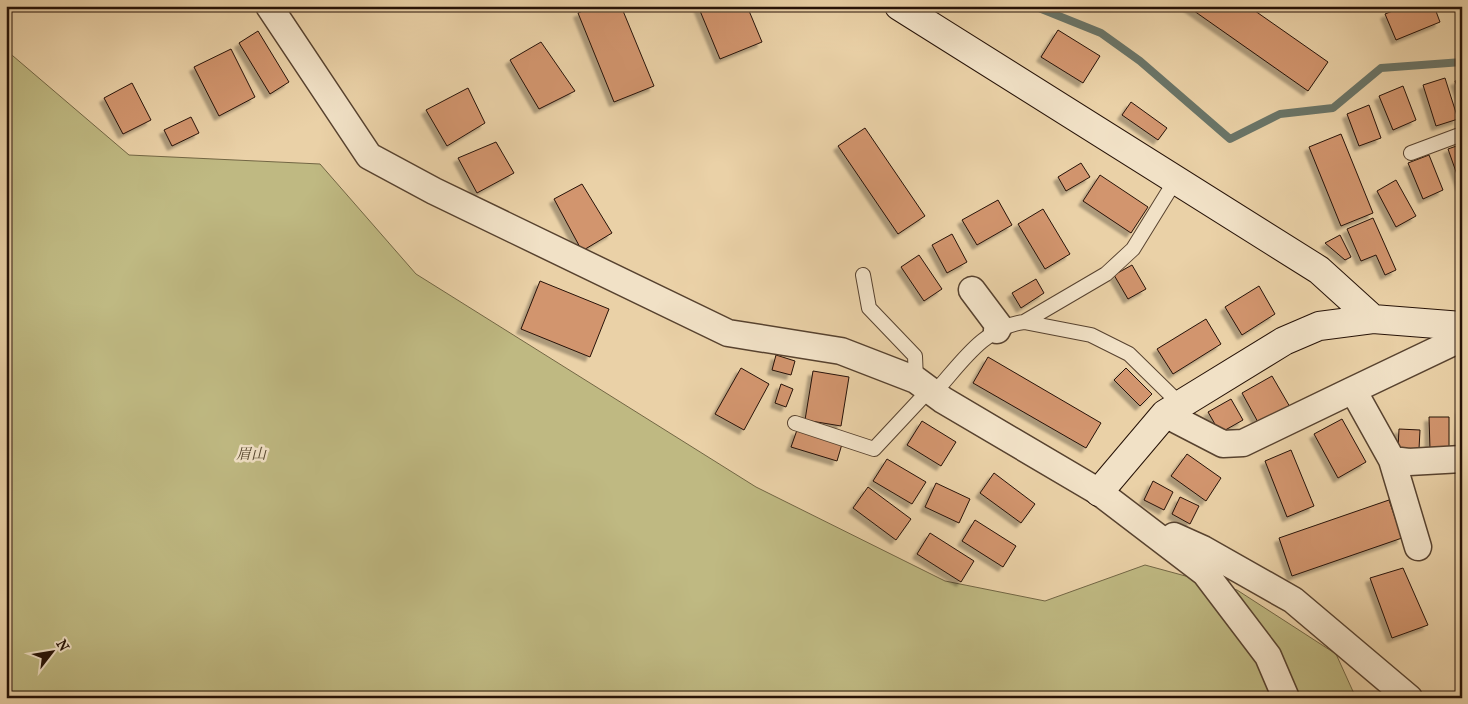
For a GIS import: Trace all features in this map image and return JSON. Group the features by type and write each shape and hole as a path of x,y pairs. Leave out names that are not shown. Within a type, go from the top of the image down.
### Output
{"street":[{"path":"269,6 369,156 443,196 728,332 841,351 927,387 1099,492 1205,573 1268,656 1286,698"},
{"path":"899,6 1319,270 1373,319"},
{"path":"972,290 999,326 997,330"},
{"path":"1099,492 1172,408 1284,341 1319,326 1373,319 1462,326"},
{"path":"1172,408 1223,444 1243,443 1462,338"},
{"path":"1352,390 1392,460 1418,547"},
{"path":"1392,460 1409,462 1462,459"},
{"path":"1127,515 1203,549 1293,600 1409,698"}],"lane":[{"path":"1410,153 1462,134"},
{"path":"1024,322 1106,274 1133,249 1175,181"},
{"path":"863,275 869,308 915,356 927,387"},
{"path":"795,423 874,449 927,387 983,339 997,330 1024,322 1091,335 1129,354 1172,408"}],"green space":[{"name":"眉山","path":"6,50 129,155 320,164 416,274 756,487 945,581 1045,601 1145,565 1237,590 1336,654 1356,698 6,698"}],"building":[{"path":"595,6 621,6 654,86 614,102 578,13"},
{"path":"698,6 747,6 762,42 720,59"},
{"path":"1187,6 1248,6 1328,62 1308,91"},
{"path":"1405,6 1434,6 1440,22 1396,40 1385,14"},
{"path":"1058,30 1100,56 1083,83 1041,57"},
{"path":"258,31 289,82 270,94 239,43"},
{"path":"541,42 575,91 539,109 510,60"},
{"path":"231,49 255,97 219,116 194,67"},
{"path":"1445,78 1458,119 1436,126 1423,85"},
{"path":"1462,79 1462,101 1455,81"},
{"path":"132,83 151,120 123,134 104,98"},
{"path":"1403,86 1416,120 1393,130 1379,96"},
{"path":"468,88 485,123 447,146 426,110"},
{"path":"1131,102 1167,128 1158,140 1122,115"},
{"path":"1369,105 1381,138 1359,146 1347,114"},
{"path":"191,117 199,133 172,146 164,130"},
{"path":"865,128 925,216 898,234 838,146"},
{"path":"1341,134 1373,213 1341,226 1309,147"},
{"path":"496,142 514,173 477,193 458,158"},
{"path":"1462,144 1462,186 1461,186 1448,149"},
{"path":"1429,155 1443,190 1423,199 1408,163"},
{"path":"1081,163 1090,177 1066,191 1058,177"},
{"path":"1100,175 1148,207 1131,233 1083,201"},
{"path":"1396,180 1416,216 1396,227 1377,191"},
{"path":"582,184 612,233 582,251 554,199"},
{"path":"998,200 1012,225 977,245 962,220"},
{"path":"1043,209 1070,254 1045,269 1018,224"},
{"path":"1373,218 1396,270 1385,275 1376,255 1361,261 1347,229"},
{"path":"952,234 967,262 947,273 932,245"},
{"path":"1340,235 1351,257 1345,260 1325,243"},
{"path":"919,255 942,289 924,301 901,267"},
{"path":"1132,265 1146,289 1128,299 1114,275"},
{"path":"1036,279 1044,293 1021,308 1012,293"},
{"path":"540,281 609,309 590,357 521,329"},
{"path":"1259,286 1275,314 1242,335 1225,307"},
{"path":"1206,319 1221,344 1173,374 1157,349"},
{"path":"776,355 795,361 791,375 772,370"},
{"path":"988,357 1101,423 1086,448 973,383"},
{"path":"741,368 769,384 744,430 715,414"},
{"path":"1126,368 1152,394 1140,406 1114,380"},
{"path":"813,371 849,377 841,426 805,420"},
{"path":"1272,376 1290,407 1259,424 1242,393"},
{"path":"781,384 793,389 786,407 775,403"},
{"path":"1231,399 1243,420 1220,433 1208,412"},
{"path":"1461,409 1462,443 1459,443"},
{"path":"1429,417 1449,417 1449,449 1430,449"},
{"path":"1342,419 1366,462 1338,478 1314,434"},
{"path":"922,421 956,442 941,466 907,445"},
{"path":"1399,429 1420,430 1419,449 1398,448"},
{"path":"797,430 842,444 837,461 791,447"},
{"path":"1291,450 1314,506 1287,517 1265,461"},
{"path":"1187,454 1221,478 1206,501 1171,476"},
{"path":"887,459 926,482 912,504 873,481"},
{"path":"994,473 1035,504 1021,523 980,493"},
{"path":"1153,481 1173,492 1164,510 1144,500"},
{"path":"936,483 970,499 959,523 925,507"},
{"path":"868,487 911,519 896,540 853,508"},
{"path":"1180,497 1199,506 1190,524 1172,514"},
{"path":"1389,500 1402,538 1292,576 1279,538"},
{"path":"975,520 1016,546 1003,567 962,541"},
{"path":"930,533 974,561 961,582 917,554"},
{"path":"1403,568 1428,625 1392,638 1370,578"}],"waterway":[{"path":"1034,6 1101,33 1140,61 1230,139 1280,114 1333,108 1381,68 1462,62"}]}
